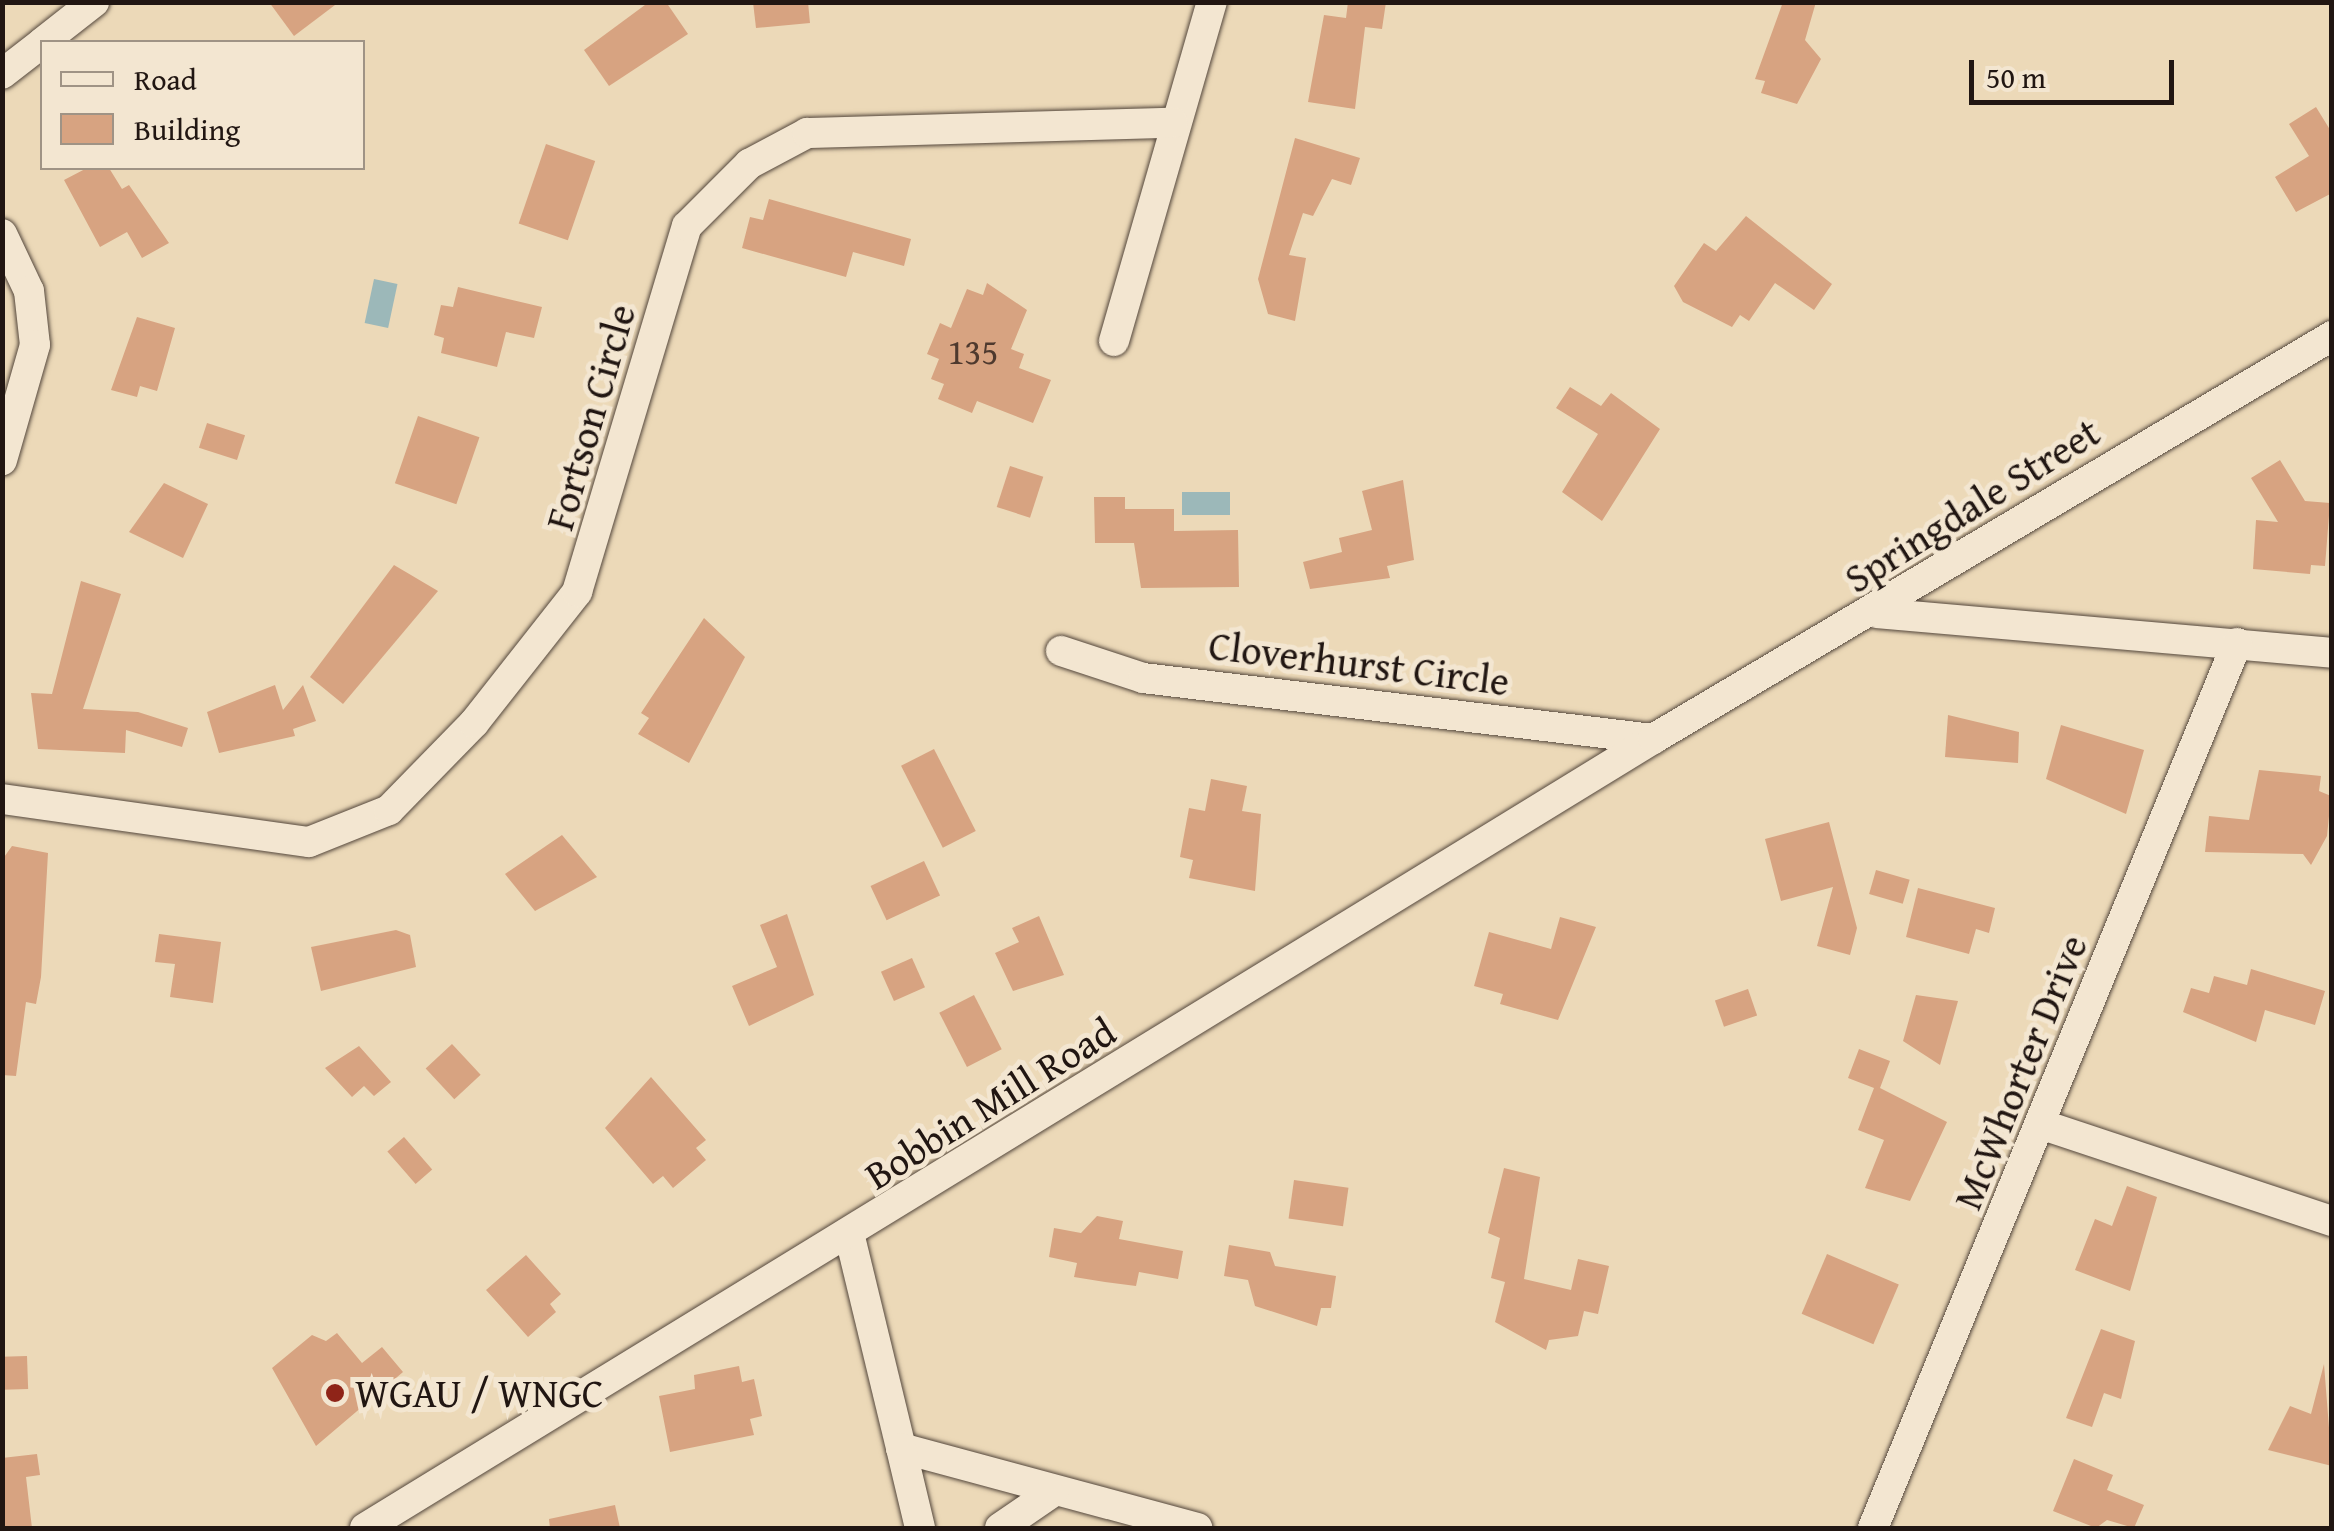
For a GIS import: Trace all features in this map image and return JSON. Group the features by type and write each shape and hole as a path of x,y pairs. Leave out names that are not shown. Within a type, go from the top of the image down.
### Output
{"street":[{"path":"47,40 94,2"},
{"path":"1114,340 1173,123 1212,2"},
{"path":"2,74 40,45"},
{"name":"Fortson Circle","path":"2,799 309,842 388,810 474,724 577,592 687,226 749,164 807,133 1173,123"},
{"path":"2,234 34,318 2,460"},
{"name":"Springdale Street","path":"1653,740 1877,612 2332,336"},
{"path":"1877,612 2332,653"},
{"name":"McWhorter Drive","path":"1873,1528 2044,1125 2237,644"},
{"name":"Cloverhurst Circle","path":"1061,651 1143,678 1653,740"},
{"name":"Bobbin Mill Road","path":"365,1528 850,1238 1653,740"},
{"path":"2044,1125 2332,1221"},
{"path":"850,1238 920,1528"},
{"path":"902,1448 1197,1528"},
{"path":"1000,1528 1054,1491"}],"water":[{"path":"374,279 397,284 388,328 365,323"},
{"path":"1182,492 1230,492 1230,515 1182,515"}],"building":[{"path":"269,2 339,2 294,36"},
{"path":"649,2 666,2 688,34 609,86 584,50"},
{"path":"753,2 808,2 810,23 756,28"},
{"path":"1348,2 1386,2 1382,29 1365,27 1355,109 1308,102 1324,15 1346,18"},
{"path":"1783,2 1816,2 1805,40 1821,59 1797,104 1761,93 1765,81 1755,79"},
{"path":"2316,107 2332,133 2332,193 2296,212 2275,177 2309,156 2289,124"},
{"path":"1295,138 1360,158 1351,185 1332,179 1313,216 1303,213 1289,255 1306,258 1295,321 1268,314 1258,279"},
{"path":"546,144 595,161 568,240 519,223"},
{"path":"83,170 110,170 122,189 129,185 169,243 142,258 127,232 100,247 64,180"},
{"path":"769,199 911,239 904,266 853,252 846,277 742,248 750,217 763,220"},
{"path":"1746,216 1832,284 1814,310 1775,283 1749,321 1740,315 1732,327 1683,302 1674,286 1704,243 1716,251"},
{"path":"987,283 1027,310 1011,349 1024,354 1019,368 1051,380 1033,423 977,401 972,413 938,399 944,384 931,379 939,359 927,354 940,323 951,328 967,289 983,295"},
{"path":"458,287 542,307 534,338 506,332 497,367 441,353 444,338 434,335 441,305 453,307"},
{"path":"137,317 175,328 157,391 140,386 137,397 111,390"},
{"path":"1570,387 1601,406 1611,393 1660,429 1602,521 1562,492 1598,434 1556,408"},
{"path":"418,416 479,437 456,504 395,483"},
{"path":"207,423 245,435 237,460 199,448"},
{"path":"2280,460 2305,501 2330,503 2325,566 2311,565 2310,574 2253,569 2256,520 2278,522 2251,478"},
{"path":"1010,466 1043,477 1030,518 997,507"},
{"path":"1403,480 1414,560 1387,566 1390,578 1310,589 1303,562 1342,552 1339,538 1372,530 1362,491"},
{"path":"164,483 208,504 183,558 129,532"},
{"path":"1094,497 1125,497 1125,509 1174,509 1174,531 1238,530 1239,587 1141,588 1134,543 1095,543"},
{"path":"394,565 438,591 343,704 310,677"},
{"path":"81,581 121,594 83,709 138,712 188,728 182,747 126,730 125,753 38,749 31,693 52,694"},
{"path":"704,618 745,657 689,763 638,734 649,718 641,713"},
{"path":"275,685 283,710 303,685 316,721 293,729 295,736 219,753 207,712"},
{"path":"1948,715 2019,732 2018,763 1945,757"},
{"path":"2061,725 2144,750 2126,814 2046,779"},
{"path":"934,749 976,831 943,848 901,766"},
{"path":"2259,770 2321,776 2319,791 2331,796 2327,836 2311,865 2303,854 2205,852 2209,816 2249,820"},
{"path":"1211,779 1247,786 1242,811 1261,814 1255,891 1189,878 1193,860 1180,857 1189,808 1205,811"},
{"path":"1829,822 1857,928 1850,955 1817,946 1833,887 1781,901 1765,839"},
{"path":"562,835 597,877 535,911 505,874"},
{"path":"12,846 48,853 41,977 36,1004 26,1002 16,1076 2,1075 2,860"},
{"path":"924,861 940,895 887,920 871,886"},
{"path":"1876,870 1910,880 1903,904 1869,894"},
{"path":"1918,888 1995,908 1989,933 1976,929 1969,954 1906,937"},
{"path":"787,914 814,995 749,1026 732,986 777,967 760,925"},
{"path":"1039,916 1064,975 1013,991 995,953 1019,942 1012,928"},
{"path":"1560,917 1596,927 1558,1020 1500,1004 1503,994 1474,986 1489,932 1551,949"},
{"path":"396,930 410,935 416,967 321,991 311,947"},
{"path":"159,934 221,942 213,1003 170,997 175,964 155,962"},
{"path":"912,958 925,987 894,1001 881,972"},
{"path":"2251,969 2325,991 2315,1025 2265,1010 2256,1042 2183,1012 2191,988 2209,993 2214,976 2247,985"},
{"path":"1748,989 1757,1015 1724,1027 1715,1000"},
{"path":"974,995 1002,1049 967,1067 939,1013"},
{"path":"1916,995 1958,1001 1940,1065 1903,1041"},
{"path":"452,1044 481,1075 454,1099 426,1069"},
{"path":"359,1046 391,1082 374,1096 364,1086 352,1097 325,1068"},
{"path":"1859,1049 1890,1061 1880,1088 1947,1122 1910,1201 1865,1188 1884,1140 1858,1130 1874,1088 1848,1078"},
{"path":"651,1077 706,1140 696,1148 706,1160 673,1188 663,1176 653,1184 605,1128"},
{"path":"404,1137 432,1169 416,1184 387,1151"},
{"path":"1504,1168 1540,1177 1524,1279 1571,1290 1578,1259 1609,1266 1598,1314 1584,1311 1578,1336 1549,1340 1546,1350 1495,1322 1505,1282 1491,1278 1500,1238 1488,1233"},
{"path":"1294,1180 1348,1188 1343,1226 1289,1219"},
{"path":"2127,1186 2157,1197 2130,1291 2075,1270 2095,1219 2112,1226"},
{"path":"1097,1216 1123,1221 1119,1239 1183,1251 1178,1279 1139,1272 1136,1286 1074,1277 1077,1263 1049,1257 1054,1228 1081,1233"},
{"path":"1229,1245 1270,1252 1275,1266 1336,1276 1331,1308 1321,1308 1317,1326 1255,1306 1248,1280 1224,1276"},
{"path":"1827,1254 1899,1284 1873,1344 1802,1314"},
{"path":"526,1255 561,1294 550,1304 556,1312 528,1337 486,1290"},
{"path":"2101,1329 2135,1341 2121,1399 2104,1393 2092,1427 2066,1418"},
{"name":"WGAU / WNGC","path":"337,1333 362,1363 382,1347 403,1372 316,1446 272,1368 312,1335 326,1341"},
{"path":"27,1356 28,1389 3,1390 2,1357"},
{"path":"2324,1364 2332,1466 2268,1450 2290,1406 2311,1414"},
{"path":"739,1366 742,1382 754,1379 762,1416 750,1419 754,1435 670,1452 659,1396 695,1389 694,1375"},
{"path":"37,1454 40,1475 26,1477 32,1528 2,1528 2,1458"},
{"path":"2074,1459 2113,1475 2107,1490 2144,1505 2134,1528 2107,1520 2096,1528 2053,1511"},
{"path":"615,1505 620,1528 550,1528 549,1519"}],"place":[{"name":"WGAU / WNGC","path":"335,1393"}]}
